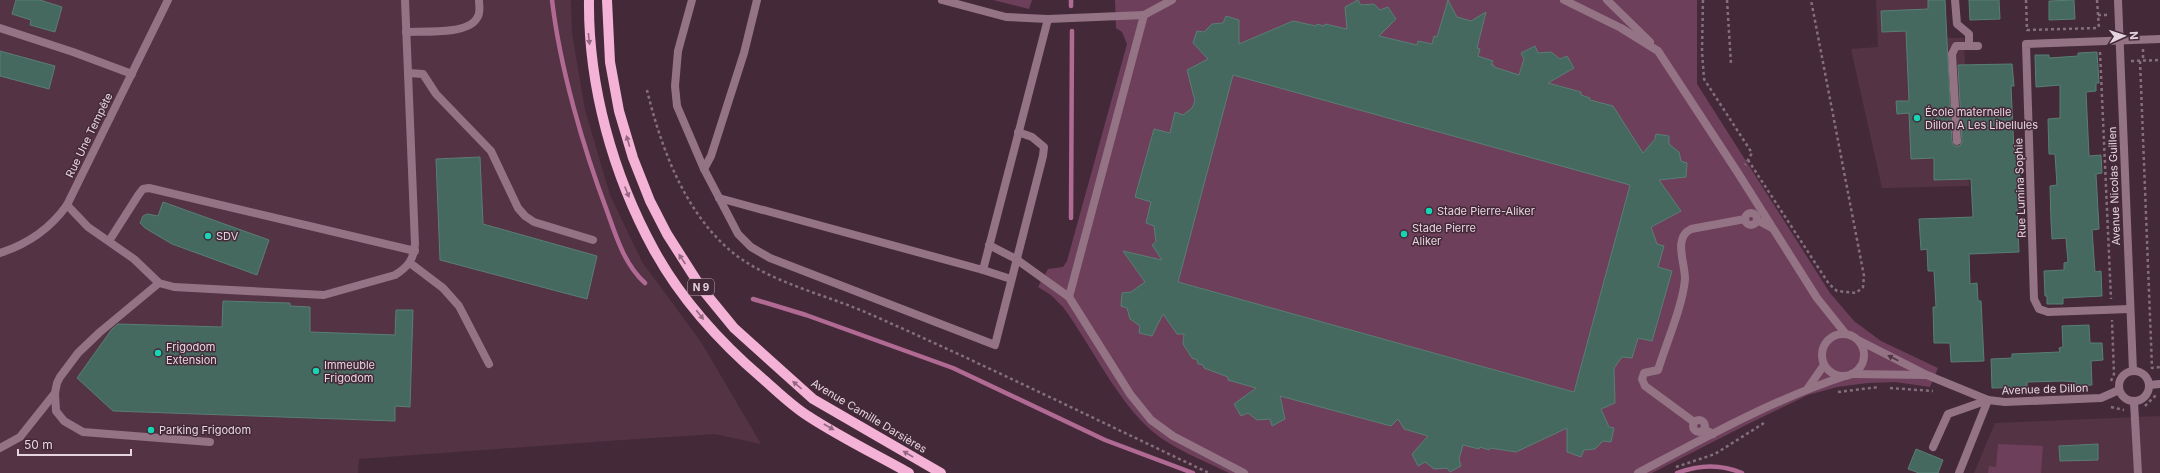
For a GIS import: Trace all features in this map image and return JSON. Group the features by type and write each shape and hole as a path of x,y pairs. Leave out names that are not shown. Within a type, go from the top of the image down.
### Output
{"main road":[{"name":"N 9","path":"589,0 588,36 602,113 616,164 639,221 655,252 704,320 734,354 808,415 909,473"},
{"name":"Avenue Camille Darsières","path":"606,0 610,62 619,111 633,158 650,201 667,234 702,289 734,328 813,399 941,473"}],"street":[{"name":"Rue Une Tempête","path":"0,253 26,243 42,232 55,222 67,205 168,0"},
{"path":"67,205 88,227 134,259 159,283 184,289 324,295 396,275 405,269 410,263 414,251 405,0"},
{"path":"406,32 465,28 477,20 480,11 479,0"},
{"path":"692,0 678,51 675,86 677,106 704,169 738,234 751,247 770,258 995,345 1044,147 1032,137 1018,132"},
{"path":"704,169 710,156 744,53 756,0"},
{"path":"942,0 971,4 1006,17 1048,19 1144,15 1172,0"},
{"path":"1564,0 1621,28 1658,51"},
{"path":"1607,0 1658,51 1738,173 1817,298 1845,333 1860,341 1864,351 1863,362 1848,375 1808,388 1712,434 1638,473"},
{"path":"1955,0 1957,24 1969,34 1969,46"},
{"name":"Avenue Nicolas Guillen","path":"2118,0 2133,371"},
{"path":"1069,297 1144,15"},
{"path":"983,270 1048,19"},
{"path":"0,28 73,52 132,74"},
{"path":"2119,41 2160,39"},
{"name":"Rue Lumina Sophie","path":"2119,41 2026,44 2034,299 2039,309 2048,312 2130,309"},
{"path":"1957,141 1952,54 1956,46 1978,46"},
{"path":"408,73 423,74 436,94 484,142 498,163 518,208 525,216 534,222 593,240"},
{"path":"109,241 139,194 143,189 149,188 414,251"},
{"path":"719,198 1011,279"},
{"path":"1712,434 1704,429 1704,423 1702,420 1694,422 1644,386 1642,379 1644,373 1658,370 1684,285 1681,240 1684,232 1691,229 1744,219 1747,214 1751,212 1755,214 1757,220 1772,228"},
{"path":"989,245 1016,259 1069,297 1130,394 1151,420 1173,436 1244,473"},
{"path":"410,263 443,288 459,306 489,364"},
{"path":"159,283 100,332 78,353 60,377 55,393 55,406 59,416 68,425 83,432 210,442"},
{"path":"1845,333 1834,335 1825,342 1821,354 1824,365 1833,374 1848,375"},
{"name":"Avenue de Dillon","path":"1860,341 1927,375 1988,400 2005,402 2101,398 2119,390"},
{"path":"1808,388 1824,365"},
{"path":"2133,371 2145,376 2149,385 2149,390 2134,406 2124,399 2119,390 2120,380 2128,372 2133,371"},
{"name":"Avenue de Dillon","path":"1848,375 1927,375"},
{"path":"2149,385 2160,384"},
{"path":"0,448 20,437 55,393"},
{"path":"1933,447 1948,414 1988,400"},
{"path":"1959,473 1988,400"},
{"path":"2134,406 2138,473"}],"path":[{"path":"1703,0 1702,51 1704,79 1752,153 1738,173"},
{"path":"1727,0 1731,64"},
{"path":"1748,160 1829,284 1836,291 1848,294 1856,293 1863,287 1864,276 1811,0"},
{"path":"2026,0 2027,30 2099,28"},
{"path":"2097,0 2099,34"},
{"path":"2098,15 2110,15"},
{"path":"2100,46 2114,374"},
{"path":"2143,47 2142,61 2152,368 2160,367"},
{"path":"2127,61 2160,60"},
{"path":"2101,63 2107,62"},
{"path":"1744,166 1748,173"},
{"path":"1836,392 1855,388 1880,387"},
{"path":"1888,387 1937,391"},
{"path":"2105,407 2113,407 2125,411 2134,406 2139,410 2149,404 2156,395"},
{"path":"1675,467 1715,454 1765,422"}],"shaded area":[{"path":"0,0 571,0 572,33 585,110 610,195 642,262 701,342 761,444 715,434 607,441 359,459 358,473 0,473"},
{"path":"993,0 1032,0 1029,9"},
{"name":"Stade Pierre-Aliker","path":"1115,0 1697,0 1697,84 1830,293 1854,321 1881,341 1938,368 1930,387 1895,382 1868,383 1837,387 1808,395 1652,473 1229,473 1199,459 1160,437 1139,419 1116,389 1063,307 1051,295 1038,287 1048,269 1063,267 1067,261 1127,44 1122,32 1116,28"},
{"name":"École maternelle Dillon A Les Libellules","path":"1876,0 1945,0 1947,38 1964,38 1969,186 1882,188 1851,49 1878,47"},
{"path":"2160,416 2160,473 1974,473 1995,423"},
{"path":"1998,444 2043,446 2041,473 1988,473 1989,466 1996,467"}],"building":[{"path":"16,0 40,0 62,7 55,32 30,25 31,20 12,14"},
{"path":"1358,0 1361,5 1374,4 1380,10 1388,7 1396,19 1379,36 1417,45 1418,41 1432,44 1434,36 1437,37 1448,0 1457,17 1471,21 1486,12 1477,48 1480,49 1478,56 1493,61 1491,65 1494,65 1494,67 1519,75 1524,59 1521,53 1535,46 1538,53 1551,52 1560,59 1567,56 1574,68 1548,83 1581,92 1581,95 1590,98 1590,100 1613,106 1643,153 1655,139 1656,134 1669,136 1669,144 1679,152 1681,161 1687,163 1686,177 1659,180 1681,211 1651,227 1657,244 1664,246 1658,267 1672,271 1652,341 1638,338 1632,358 1622,357 1614,368 1615,403 1601,409 1609,427 1614,428 1611,442 1603,441 1595,449 1584,450 1581,457 1567,452 1567,428 1516,452 1490,448 1489,450 1480,447 1479,449 1463,445 1459,459 1461,466 1450,472 1447,468 1434,469 1425,462 1418,466 1412,454 1428,436 1404,429 1398,419 1391,426 1280,396 1285,419 1272,426 1270,419 1257,420 1248,413 1241,416 1234,404 1256,388 1228,380 1228,377 1204,368 1203,365 1198,364 1197,360 1192,358 1183,344 1184,334 1177,334 1163,314 1152,336 1139,333 1140,326 1130,319 1127,308 1121,306 1122,293 1131,292 1145,282 1123,251 1162,260 1152,245 1156,242 1154,226 1146,223 1151,202 1135,197 1154,129 1170,133 1175,112 1183,115 1192,108 1195,101 1187,70 1208,59 1193,43 1197,31 1204,32 1212,24 1223,23 1226,16 1239,20 1239,44 1293,21 1316,26 1317,24 1324,26 1325,24 1347,29 1345,7","holes":["1233,75 1630,185 1574,392 1178,282"]},
{"path":"1928,0 1945,0 1952,141 1954,146 1960,146 1962,141 1958,65 2012,64 2014,86 2011,86 2014,152 2019,154 2021,209 2017,209 2019,252 1969,254 1970,284 1977,283 1978,301 1981,301 1984,361 1951,362 1950,343 1934,343 1933,307 1936,307 1934,271 1928,271 1927,249 1921,250 1919,219 1973,217 1971,179 1934,180 1934,158 1911,159 1909,113 1897,114 1896,101 1909,101 1906,31 1882,32 1881,11 1928,9"},
{"path":"1969,0 1999,0 2000,19 1970,20"},
{"path":"2074,0 2075,19 2049,20 2049,1"},
{"path":"0,51 55,66 49,89 0,76"},
{"path":"2097,52 2099,83 2096,83 2096,91 2086,92 2089,156 2101,155 2102,173 2096,174 2099,229 2092,230 2095,272 2101,271 2102,296 2063,298 2063,304 2047,304 2047,296 2045,296 2044,271 2064,270 2064,263 2068,262 2066,238 2052,239 2051,222 2050,186 2057,185 2055,154 2049,154 2048,119 2060,118 2060,85 2036,87 2035,55 2049,55 2049,58 2078,56 2078,53"},
{"path":"480,157 483,224 597,256 587,299 440,260 436,159"},
{"name":"SDV","path":"163,202 269,240 257,275 172,244 145,228 140,223 143,216 147,214 158,216"},
{"name":"Immeuble Frigodom","path":"223,301 290,303 290,306 310,307 310,332 395,335 396,310 413,310 410,407 395,406 395,421 113,411 77,378 112,329 118,324 222,327"},
{"path":"2089,325 2090,343 2102,343 2103,360 2091,361 2092,385 2076,386 2076,382 2064,381 2027,382 2027,387 1992,388 1991,359 2012,358 2012,354 2060,352 2059,348 2063,347 2062,326"},
{"path":"2098,444 2098,460 2060,461 2059,446"},
{"path":"1916,449 1943,460 1938,473 1919,473 1908,469"}],"waterway":[{"path":"552,0 567,80 589,161 614,230 626,258 631,267 645,283"},
{"path":"1071,0 1071,6"},
{"path":"1071,218 1072,31"},
{"path":"753,299 806,315 953,368 1105,440 1193,473"},
{"path":"1677,473 1701,467 1726,468 1742,473"}],"place":[{"name":"École maternelle Dillon A Les Libellules","path":"1917,118"},
{"name":"Stade Pierre-Aliker","path":"1429,211"},
{"name":"Stade Pierre Aliker","path":"1404,234"},
{"name":"SDV","path":"208,236"},
{"name":"Frigodom Extension","path":"158,353"},
{"name":"Immeuble Frigodom","path":"316,371"},
{"name":"Parking Frigodom","path":"151,430"}]}
